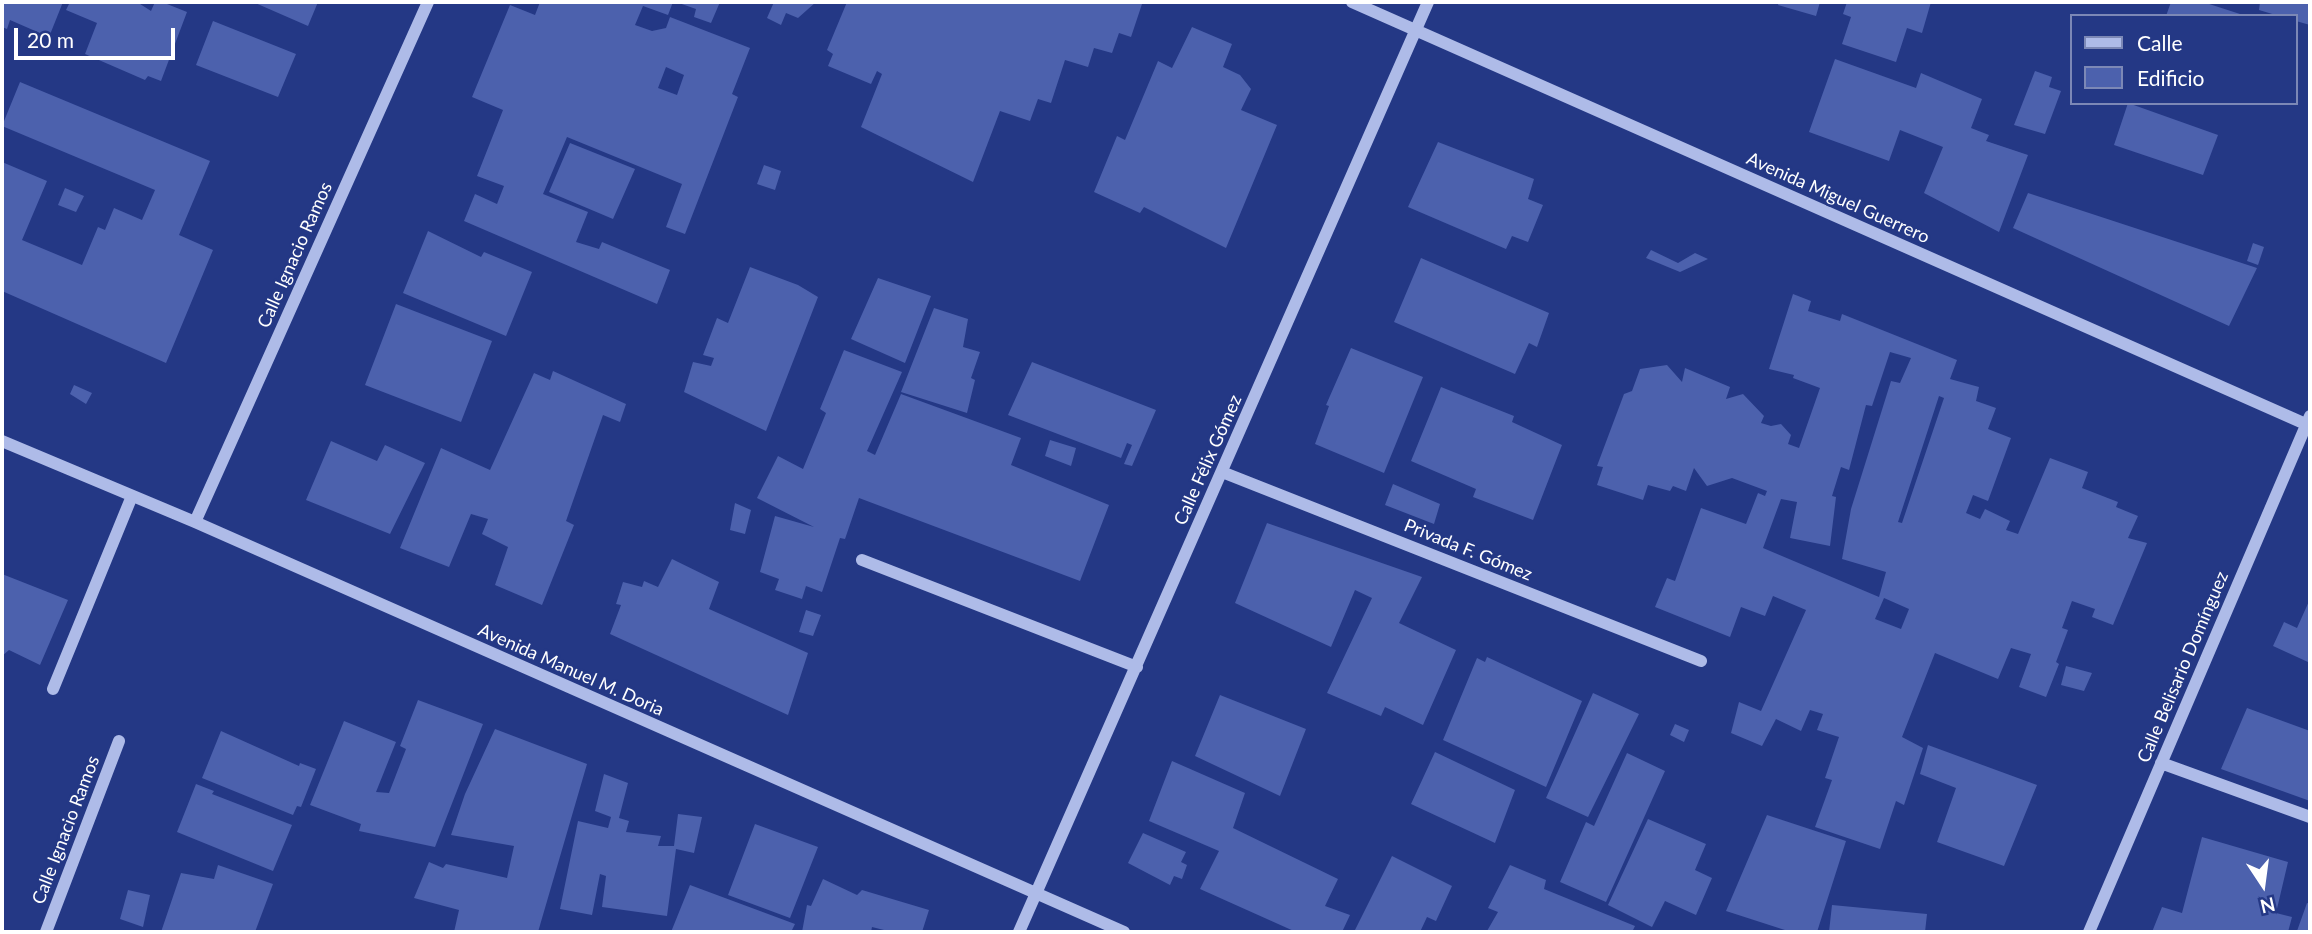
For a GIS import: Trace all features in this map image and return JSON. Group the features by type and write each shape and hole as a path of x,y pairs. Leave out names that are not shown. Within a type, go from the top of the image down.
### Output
{"street":[{"name":"Calle Ignacio Ramos","path":"195,523 428,2"},
{"name":"Avenida Miguel Guerrero","path":"1352,2 2309,422"},
{"name":"Calle Félix Gómez","path":"1019,932 1427,2"},
{"name":"Calle Belisario Domínguez","path":"2089,932 2309,422"},
{"name":"Avenida Manuel M. Doria","path":"2,441 195,523 1124,932"},
{"name":"Privada F. Gómez","path":"1222,472 1701,661"},
{"path":"53,690 132,496"},
{"path":"862,561 1137,667"},
{"name":"Calle Ignacio Ramos","path":"46,932 119,741"},
{"path":"2161,763 2310,817"}],"building":[{"path":"2,2 63,2 49,37 10,20 7,29 2,27"},
{"path":"70,2 137,2 151,11 155,2 162,2 187,12 161,81 148,76 145,80 85,54 97,23 66,10"},
{"path":"253,2 318,2 308,26"},
{"path":"540,2 673,2 668,15 643,6 635,25 652,31 666,28 670,17 750,48 732,94 738,97 685,234 666,227 682,184 567,137 543,194 588,212 576,242 599,249 602,242 670,270 657,304 464,221 475,194 497,204 504,186 477,176 503,110 472,97 510,5 535,15","holes":["666,67 684,75 677,95 658,88"]},
{"path":"676,2 720,2 711,23 694,17 696,9"},
{"path":"774,2 816,2 798,18 786,13 781,25 767,18"},
{"path":"847,2 1142,4 1131,37 1119,33 1112,53 1094,48 1088,67 1065,60 1051,103 1038,99 1030,121 1000,111 973,182 861,127 882,74 877,71 871,84 828,66 833,54 827,50"},
{"path":"1779,2 1820,2 1816,16 1778,5"},
{"path":"1847,2 1931,2 1922,33 1907,28 1896,62 1842,44 1851,17 1843,14"},
{"path":"2171,2 2203,2 2240,14 2167,14"},
{"path":"2260,2 2310,2 2310,25 2298,22 2298,14 2272,14 2259,10"},
{"path":"213,21 296,54 278,97 196,65"},
{"path":"1192,27 1232,44 1223,67 1240,75 1251,89 1241,110 1277,125 1226,248 1144,207 1140,213 1094,192 1117,136 1125,140 1158,61 1172,68"},
{"path":"1835,59 1916,88 1921,73 1982,99 1971,128 1989,135 1986,141 2028,155 1999,232 1924,193 1943,147 1900,130 1889,161 1809,132"},
{"path":"2035,71 2052,77 2049,87 2061,91 2045,134 2014,125"},
{"path":"20,82 210,161 179,235 213,250 166,363 2,291 2,162 47,181 22,240 82,265 98,227 105,230 114,208 142,220 155,190 2,126"},
{"path":"2127,105 2218,135 2203,175 2114,145"},
{"path":"1438,142 1534,179 1528,199 1543,205 1528,242 1512,236 1506,249 1408,207"},
{"path":"570,143 635,169 613,219 549,192"},
{"path":"764,165 781,171 775,190 757,184"},
{"path":"65,188 84,196 76,212 58,205"},
{"path":"2028,193 2257,268 2229,326 2013,228"},
{"path":"428,231 481,257 484,252 532,272 506,336 403,293"},
{"path":"2253,243 2264,247 2258,265 2247,261"},
{"path":"1651,250 1678,263 1695,253 1708,259 1680,272 1646,258"},
{"path":"1421,258 1549,313 1537,347 1529,343 1515,374 1394,322"},
{"path":"750,267 798,285 818,297 766,431 684,392 693,362 711,366 714,358 703,355 717,318 728,323"},
{"path":"878,278 931,296 905,363 851,339"},
{"path":"1793,294 1811,301 1808,311 1840,321 1842,314 1957,360 1950,379 1979,387 1976,401 1996,408 1988,429 2011,438 1988,501 1973,495 1966,513 1980,519 1985,509 2010,521 2006,530 2018,534 2050,458 2088,472 2082,488 2118,502 2116,507 2138,516 2128,538 2147,543 2113,625 2092,617 2095,609 2072,601 2062,628 2068,630 2056,662 2059,664 2046,697 2019,687 2031,654 2011,648 1998,679 1935,653 1902,737 1923,748 1904,805 1896,801 1880,849 1815,827 1832,780 1825,778 1839,737 1817,730 1823,714 1810,710 1801,731 1776,719 1762,746 1731,733 1739,702 1761,711 1806,610 1773,596 1765,616 1741,607 1730,637 1655,607 1667,578 1675,581 1701,508 1746,524 1758,493 1765,496 1767,491 1732,478 1707,486 1694,468 1686,491 1673,486 1670,491 1648,485 1643,500 1597,485 1603,467 1597,466 1624,394 1632,391 1640,369 1667,365 1682,382 1685,368 1730,387 1726,399 1743,394 1764,416 1761,423 1771,426 1781,424 1791,435 1788,444 1799,448 1820,388 1793,378 1794,375 1769,369","holes":["1890,352 1911,358 1900,383 1891,381 1851,509 1842,559 1886,572 1879,597 1763,548 1781,499 1797,502 1790,538 1830,546 1836,497 1832,496 1841,467 1849,470 1866,405 1872,406","1939,396 1944,398 1902,523 1898,522","1884,598 1909,609 1901,629 1875,619"]},
{"path":"396,304 492,341 461,422 365,385"},
{"path":"934,308 968,319 963,347 980,352 971,378 975,380 967,413 901,392"},
{"path":"1351,348 1423,377 1384,473 1315,444 1329,406 1326,405"},
{"path":"844,350 902,372 867,451 875,455 901,394 1021,438 1011,465 1109,505 1080,581 859,498 845,539 840,538 822,592 806,586 802,599 775,590 779,579 760,572 775,516 814,527 757,498 778,456 803,469 826,413 820,409"},
{"path":"1032,362 1156,410 1132,466 1124,464 1132,445 1127,443 1121,458 1008,415"},
{"path":"553,371 626,404 620,422 603,415 566,521 574,525 542,605 495,585 508,547 482,534 488,519 471,514 449,567 400,548 441,448 490,470 534,373 550,380"},
{"path":"74,385 92,393 86,404 70,394"},
{"path":"1441,387 1514,416 1512,422 1562,445 1533,520 1473,497 1476,489 1411,461"},
{"path":"1050,440 1076,448 1071,466 1045,456"},
{"path":"331,441 377,461 385,445 425,463 390,534 306,500"},
{"path":"1393,484 1440,504 1434,524 1385,505"},
{"path":"735,503 751,510 745,534 730,530"},
{"path":"1267,523 1422,577 1399,623 1456,650 1423,725 1385,707 1381,716 1327,693 1372,598 1355,590 1331,647 1235,603"},
{"path":"672,559 719,582 709,609 808,653 788,715 610,634 621,605 616,604 623,582 642,587 644,581 658,587"},
{"path":"2,574 68,600 40,665 9,650 2,656"},
{"path":"2310,599 2310,668 2308,662 2273,646 2284,622 2297,628"},
{"path":"806,610 821,615 813,636 799,632"},
{"path":"1487,657 1582,701 1546,787 1443,740 1477,658 1485,662"},
{"path":"2066,666 2092,673 2084,691 2061,685"},
{"path":"1593,693 1639,714 1588,817 1546,798"},
{"path":"1220,695 1306,729 1280,796 1195,756"},
{"path":"418,700 483,724 435,847 359,831 361,824 310,805 344,721 396,742 376,792 389,793 406,749 400,746"},
{"path":"2247,708 2310,731 2310,801 2221,769"},
{"path":"1675,724 1689,730 1684,742 1670,735"},
{"path":"495,729 587,764 538,932 454,932 459,910 414,898 429,862 443,868 446,864 507,878 514,846 451,835 465,794"},
{"path":"221,731 299,766 300,763 316,769 301,807 297,806 293,815 202,778"},
{"path":"1928,745 2037,785 2004,866 1937,842 1956,788 1920,774"},
{"path":"1435,752 1515,790 1495,843 1411,804"},
{"path":"1627,753 1665,771 1606,902 1560,882 1586,822 1594,826"},
{"path":"1172,761 1245,793 1233,828 1338,879 1325,906 1350,915 1342,932 1296,932 1200,889 1219,851 1149,821"},
{"path":"604,774 628,783 619,818 629,821 626,832 661,836 658,846 674,846 678,814 702,817 694,853 676,849 667,916 602,907 606,876 600,874 592,915 560,909 578,821 608,828 611,817 595,811"},
{"path":"196,784 214,791 212,794 292,825 273,871 177,832"},
{"path":"1767,815 1846,841 1817,932 1791,932 1726,911"},
{"path":"1648,819 1706,844 1695,870 1712,878 1696,915 1665,901 1652,927 1608,905"},
{"path":"755,824 818,847 790,918 728,895"},
{"path":"1143,833 1186,852 1181,862 1187,865 1182,879 1174,876 1170,885 1128,863"},
{"path":"2202,837 2288,862 2276,913 2292,917 2288,932 2152,932 2162,907 2182,913"},
{"path":"1392,856 1452,886 1436,921 1427,917 1420,932 1354,932"},
{"path":"218,865 273,884 255,932 161,932 181,873 214,879"},
{"path":"1510,865 1546,880 1544,889 1635,926 1632,932 1487,931 1498,912 1488,908"},
{"path":"823,879 857,895 862,890 929,910 922,932 892,932 872,927 871,932 802,932 807,905 811,906"},
{"path":"690,885 795,924 791,932 671,932"},
{"path":"128,890 150,895 143,927 120,919"},
{"path":"2307,903 2310,904 2310,932 2300,932 2297,931"},
{"path":"1832,905 1927,914 1925,932 1829,932"}]}
